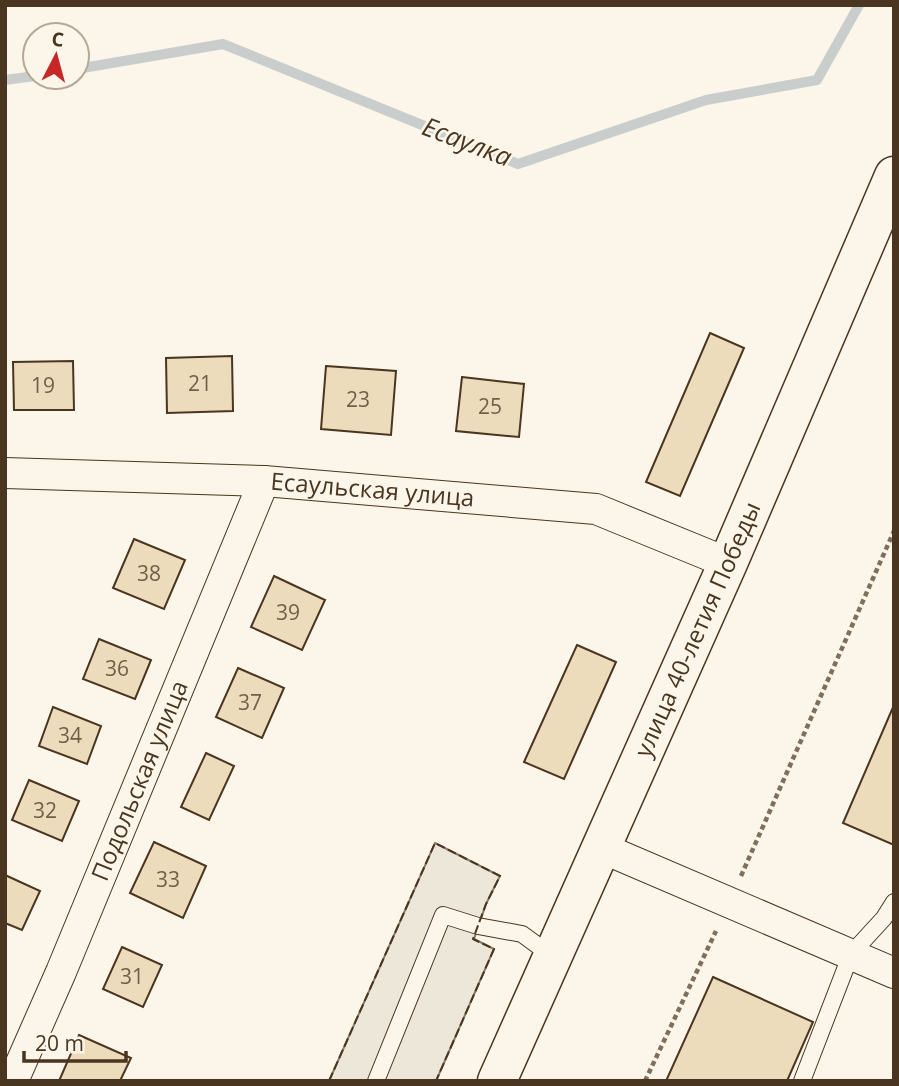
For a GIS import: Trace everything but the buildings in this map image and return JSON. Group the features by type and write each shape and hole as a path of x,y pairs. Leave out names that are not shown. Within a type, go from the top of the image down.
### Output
{"main road":[{"name":"улица 40-летия Победы","path":"497,1081 728,563 894,176"}],"street":[{"name":"Есаульская улица","path":"5,473 264,481 596,509 728,563"},
{"name":"Подольская улица","path":"13,1081 61,972 264,481"},
{"path":"602,848 894,973"}],"lane":[{"path":"802,1081 850,954 884,918 894,902"},
{"path":"376,1081 443,915 478,926 522,934 552,956"}],"path":[{"path":"645,1081 730,902 894,531"}],"shaded area":[{"path":"435,843 500,876 486,904 474,939 494,949 436,1081 329,1081"}],"waterway":[{"name":"Есаулка","path":"91,67 223,44 518,164 706,100 817,80 859,5"},
{"name":"Есаулка","path":"5,80 21,78"}],"fence":[{"path":"329,1081 435,843 500,876 473,939 494,949 436,1081"}]}
